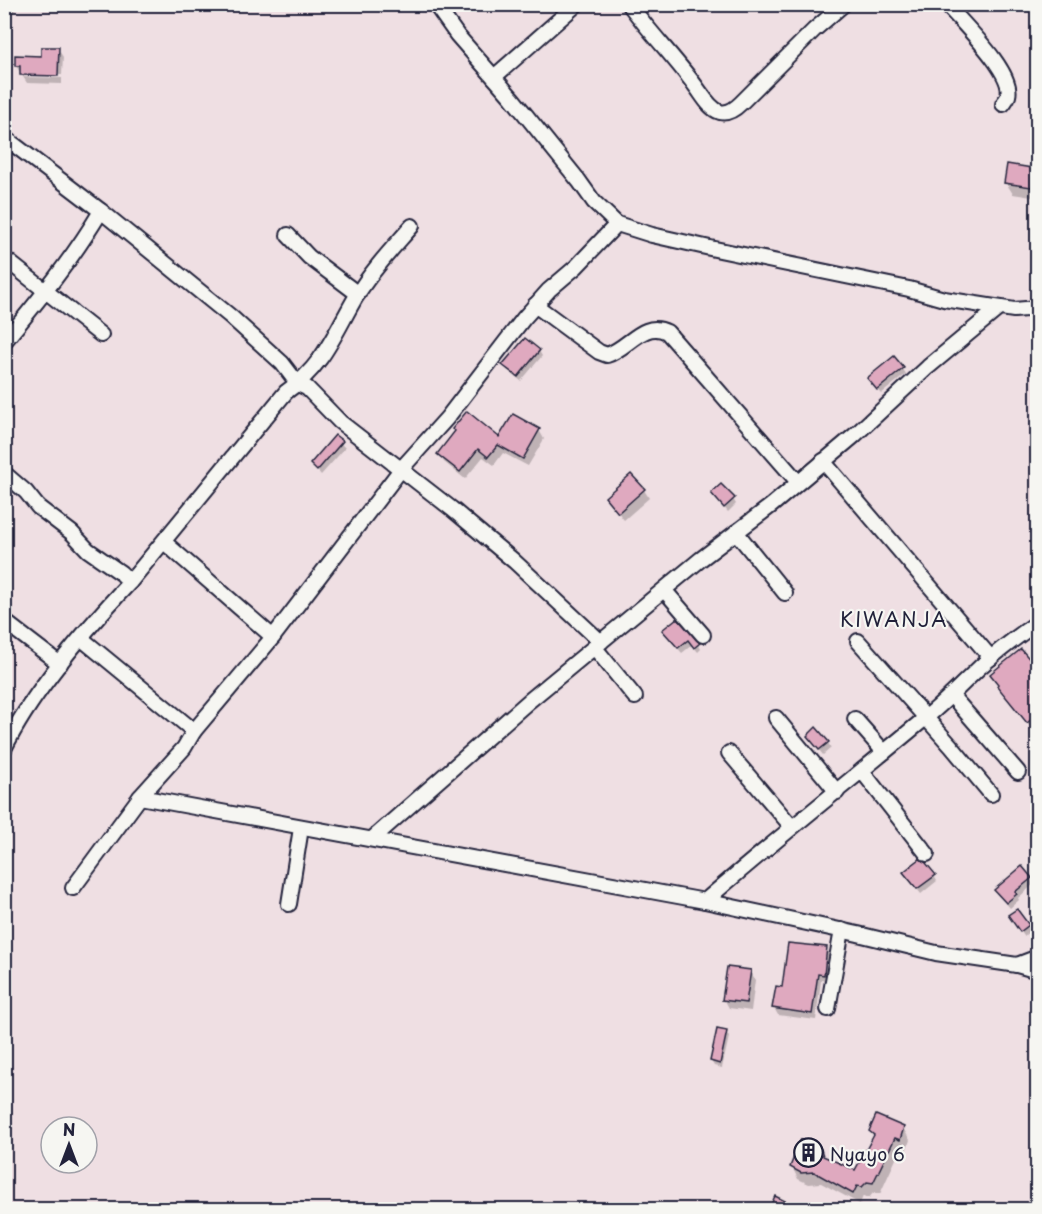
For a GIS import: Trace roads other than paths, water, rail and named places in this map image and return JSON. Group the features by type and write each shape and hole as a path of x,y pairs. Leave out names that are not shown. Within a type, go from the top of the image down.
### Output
{"street":[{"path":"435,4 457,35 594,202 617,224 652,235 944,298 1014,310 1038,308"},
{"path":"494,78 577,4"},
{"path":"629,4 653,37 679,63 706,100 714,109 721,112 728,112 741,104 814,30 844,4"},
{"path":"946,4 1001,69 1008,90 1008,96 1003,104"},
{"path":"4,136 230,316 282,363 298,384 307,388 340,422 402,468 514,561 598,645 635,697"},
{"path":"4,342 45,292 87,235 101,211"},
{"path":"73,888 140,797 184,748 194,731 273,637 402,468 447,418 535,305 617,224"},
{"path":"4,749 60,664 165,542 286,392 298,384 322,359 358,294 412,226"},
{"path":"288,235 309,257 358,294"},
{"path":"4,258 101,335"},
{"path":"535,305 599,352 607,355 649,328 659,328 667,332 798,482"},
{"path":"372,839 529,701 855,435 928,367 999,308"},
{"path":"823,461 990,658"},
{"path":"4,473 26,492 38,507 130,582"},
{"path":"736,532 785,593"},
{"path":"165,542 273,637"},
{"path":"664,591 703,635"},
{"path":"4,621 60,664"},
{"path":"705,901 926,718 990,658 1038,622"},
{"path":"81,639 194,731"},
{"path":"858,641 990,794"},
{"path":"951,695 1018,772"},
{"path":"776,718 837,792"},
{"path":"855,719 884,752"},
{"path":"729,753 792,827"},
{"path":"862,771 927,854"},
{"path":"140,797 705,901 936,953 1017,965 1038,971"},
{"path":"289,904 301,828"},
{"path":"828,1009 842,930"},
{"path":"1017,965 1038,957"}],"place":[{"name":"Nyayo 6","path":"809,1153"}],"district":[{"name":"KIWANJA","path":"894,619"}]}
